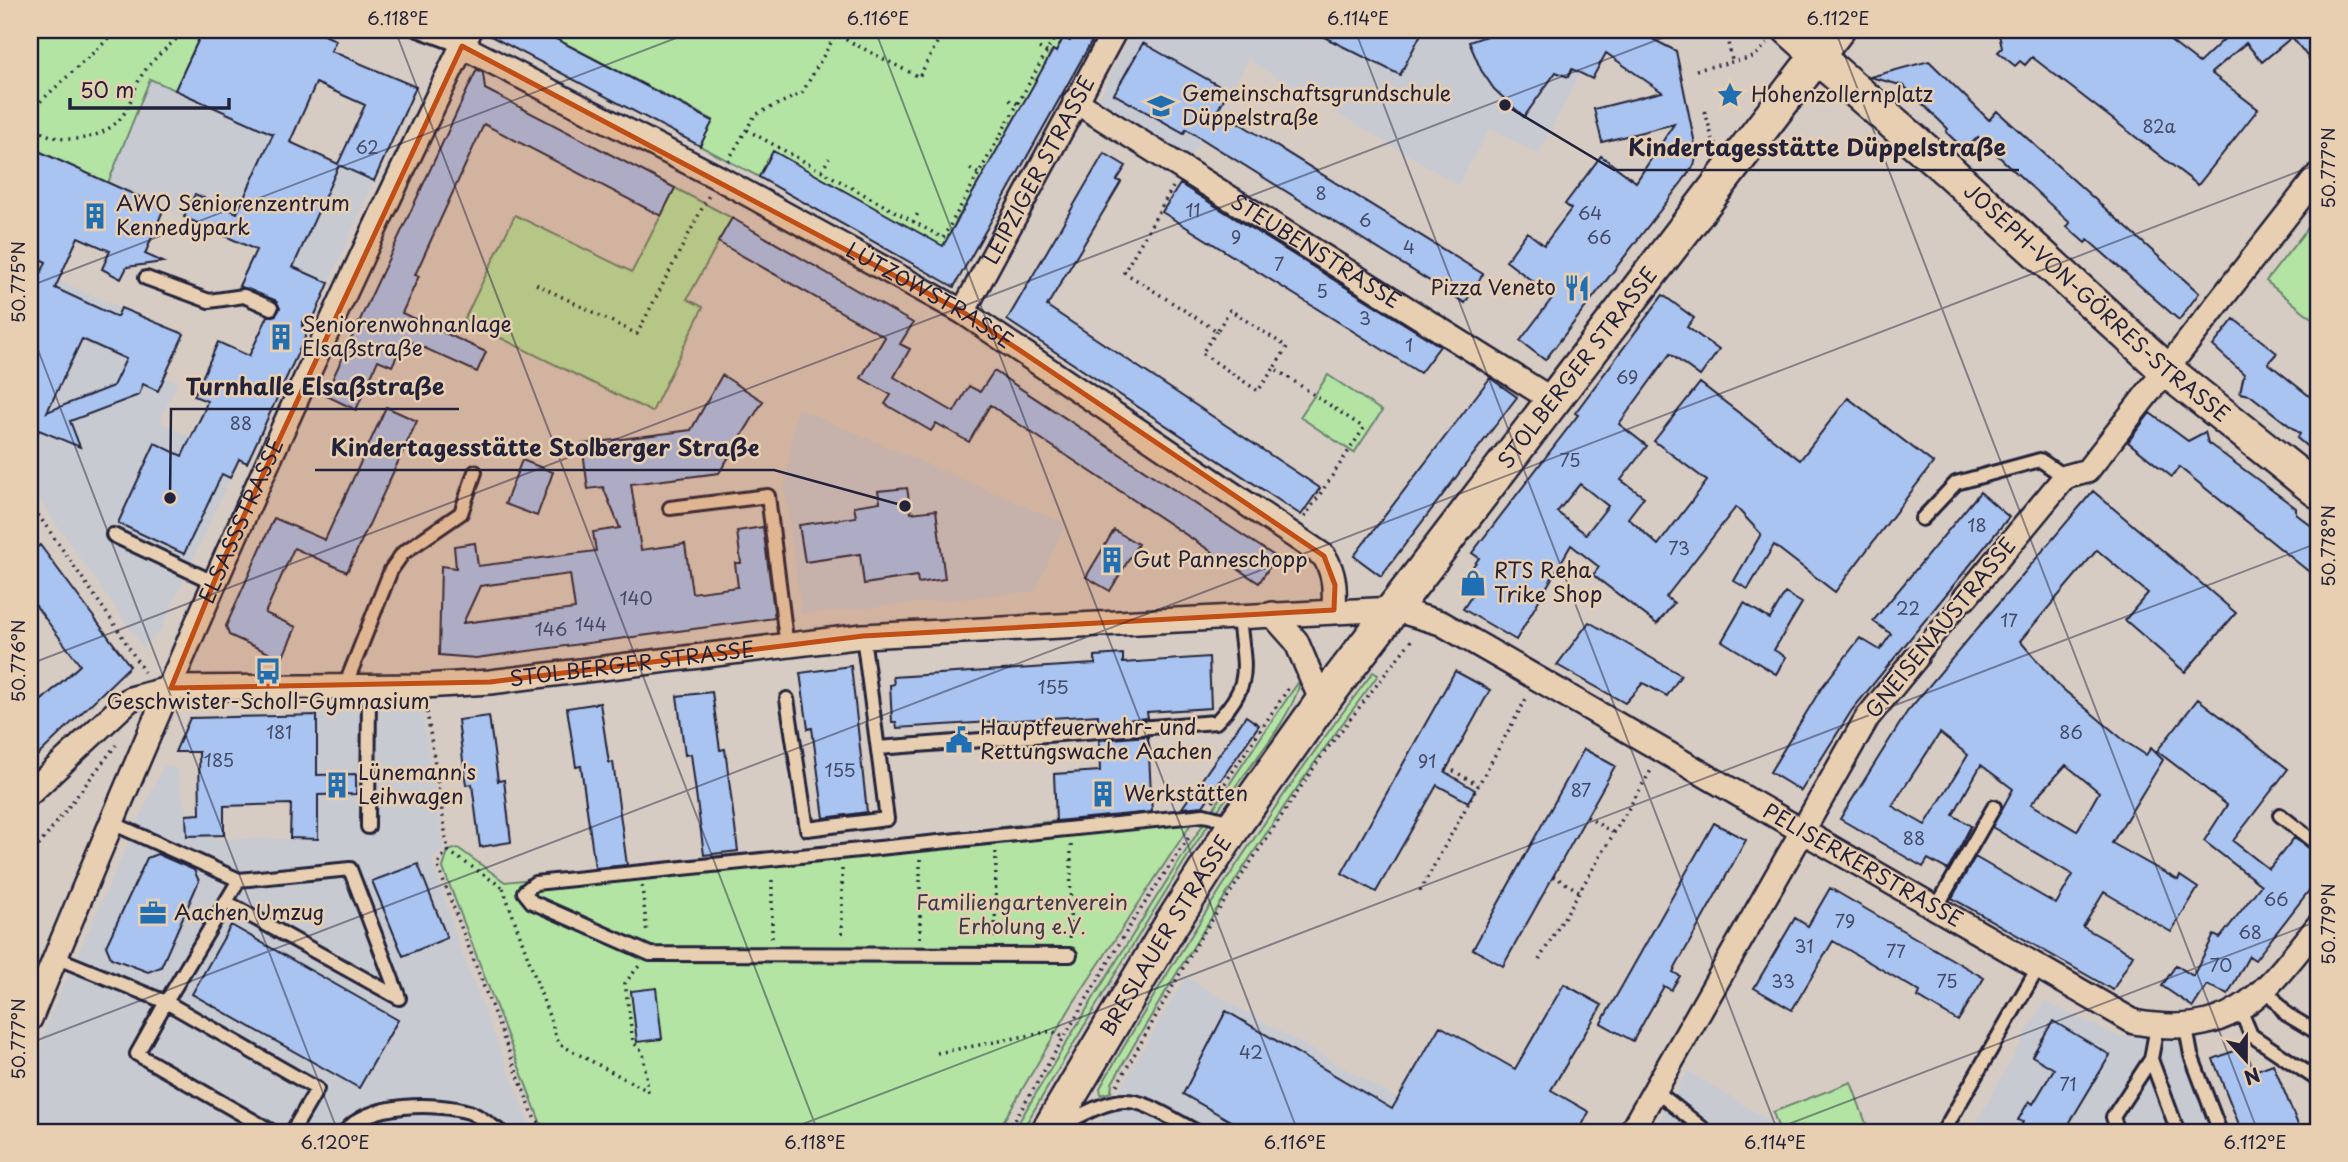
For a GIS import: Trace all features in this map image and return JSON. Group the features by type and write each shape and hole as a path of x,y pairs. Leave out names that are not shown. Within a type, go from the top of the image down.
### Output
{"main road":[{"name":"STOLBERGER STRASSE","path":"1394,609 1837,30"},
{"name":"JOSEPH-VON-GÖRRES-STRASSE","path":"1816,56 1951,173 2165,369 2318,491"},
{"name":"BRESLAUER STRASSE","path":"1048,1132 1172,923 1237,823 1322,702 1394,609"}],"street":[{"name":"LEIPZIGER STRASSE","path":"963,312 1115,30"},
{"path":"1779,34 1816,56"},
{"name":"LÜTZOWSTRASSE","path":"466,38 963,312 1324,556 1332,569 1334,610"},
{"name":"ELSASSSTRASSE","path":"30,1019 163,690 213,582 318,329 466,38"},
{"name":"STEUBENSTRASSE","path":"1075,101 1554,401"},
{"name":"GNEISENAUSTRASSE","path":"1631,1132 1867,718 2065,477 2087,471 2318,175"},
{"name":"STOLBERGER STRASSE","path":"30,793 130,699 163,690 423,686 490,682 863,636 1394,609"},
{"name":"PELISERKERSTRASSE","path":"1394,609 1429,617 2134,1022 2186,1028 2215,1021 2240,1009 2267,990 2318,926"},
{"path":"1272,614 1296,641 1322,702"}],"lane":[{"path":"418,30 466,38"},
{"path":"146,278 209,301 244,296 271,308"},
{"path":"1922,519 1956,482 2040,460 2065,477"},
{"path":"345,686 391,570 403,553 461,513 475,471"},
{"path":"670,508 768,496 787,647"},
{"path":"113,535 213,582"},
{"path":"878,748 1216,722 1237,701 1244,682 1239,616"},
{"path":"787,699 807,829 887,820 863,636"},
{"path":"368,827 369,687"},
{"path":"1936,908 1994,807"},
{"path":"1070,954 650,954 532,902 524,892 535,883 640,870 996,834 1204,815 1237,823"},
{"path":"2280,815 2318,845"},
{"path":"110,822 239,880 349,869 399,998 226,902"},
{"path":"239,880 137,1054 273,1132"},
{"path":"55,957 166,1002 317,1089 292,1132"},
{"path":"1943,1132 2038,968"},
{"path":"2267,990 2286,1014 2318,1034"},
{"path":"2240,1009 2251,1035 2318,1080"},
{"path":"2119,1132 2113,1117 2151,1059 2157,1026"},
{"path":"2186,1028 2191,1055 2220,1132"},
{"path":"2151,1059 2178,1132"},
{"path":"1656,1091 1707,1132"},
{"path":"1048,1132 1107,1102 1130,1099 1197,1132"},
{"path":"345,1132 351,1125 379,1111 419,1105 470,1112 501,1132"}],"path":[{"path":"30,111 118,30"},
{"path":"30,124 56,140 82,139 105,130 124,114 142,74 186,30"},
{"path":"827,30 919,77 944,30"},
{"path":"747,130 943,238 1030,87 1056,35 1064,30"},
{"path":"1725,30 1732,60"},
{"path":"536,284 637,334 755,114 802,93 836,34"},
{"path":"1696,70 1754,57 1779,34"},
{"path":"1039,48 1048,53"},
{"path":"1009,100 1018,104"},
{"path":"1705,111 1713,141 1736,159"},
{"path":"822,171 829,158"},
{"path":"970,169 979,174"},
{"path":"1183,170 1124,272 1217,331"},
{"path":"913,222 920,210"},
{"path":"1230,310 1287,347 1274,368 1258,391 1202,353 1230,310"},
{"path":"1274,368 1364,428 1294,535"},
{"path":"30,503 163,690"},
{"path":"1107,1102 1200,937 1323,754 1429,617"},
{"path":"1008,1132 1131,924 1306,663"},
{"path":"1420,891 1537,678"},
{"path":"423,686 448,851 503,888 524,892"},
{"path":"30,857 119,740"},
{"path":"1539,960 1663,750"},
{"path":"1449,775 1452,770 1478,785"},
{"path":"1587,817 1614,833"},
{"path":"1070,954 1071,827"},
{"path":"995,954 996,834"},
{"path":"919,954 920,842"},
{"path":"841,850 842,954"},
{"path":"448,851 440,859 438,867 535,1120 556,1132"},
{"path":"772,857 772,954"},
{"path":"503,888 559,1044 648,1091 643,1052 633,1042 625,983 650,954 640,870"},
{"path":"1553,876 1580,891"},
{"path":"937,1053 1052,1031 1063,1037"}],"highlighted area":[{"path":"462,46 963,312 1324,556 1335,585 1334,610 863,636 490,682 171,688 221,565"}],"shaded area":[{"name":"Gemeinschaftsgrundschule Düppelstraße","path":"1132,30 1602,30 1539,154 1490,128 1458,185 1248,60 1218,116 1187,160 1097,103"},
{"path":"150,79 374,181 329,283 108,183"},
{"path":"30,268 121,308 102,348 177,382 160,422 239,459 161,630 143,647 30,487"},
{"path":"797,408 1065,524 1035,591 802,614 785,487"},
{"path":"320,703 421,703 444,850 432,858 460,948 532,1130 536,1132 30,1132 30,1095 41,1056 46,1024 164,764 177,770 186,814 214,814 215,839 317,839 317,715"},
{"path":"1185,977 1456,1132 1095,1132"},
{"path":"2044,1001 2117,1036 2176,1038 2212,1132 1971,1132"},
{"path":"1688,1071 1770,1121 1774,1132 1653,1132"}],"green space":[{"path":"30,30 203,30 175,90 150,79 108,183 30,147"},
{"path":"539,30 1076,30 1070,41 1056,52 1052,50 1048,58 1050,60 955,223 945,248 773,151 759,177 700,146 713,120"},
{"path":"675,188 732,218 687,299 703,307 652,412 464,320 515,215 632,272"},
{"path":"2318,215 2318,323 2266,281"},
{"path":"1328,375 1382,411 1354,453 1300,417"},
{"path":"1373,672 1378,675 1307,774 1206,926 1112,1083 1111,1092 1101,1095 1100,1088 1112,1067 1204,915 1269,816"},
{"path":"1300,680 1296,694 1277,729 1190,853 1021,1132 1013,1132 1152,903"},
{"name":"Familiengartenverein Erholung e.V.","path":"1200,810 1072,1005 997,1132 558,1132 541,1124 443,868 448,851 458,848 505,882 1056,821"},
{"path":"1851,1082 1869,1132 1780,1132 1773,1112"}],"building":[{"path":"203,30 312,30 336,40 331,51 416,87 374,181 339,165 293,267 329,283 314,317 306,318 302,322 307,333 247,463 239,459 230,478 222,474 184,554 118,523 155,443 182,456 204,411 207,401 194,396 218,342 249,356 268,316 276,315 280,308 275,300 239,286 256,250 184,217 195,194 237,213 273,134 175,90","holes":["316,83 365,105 338,164 290,142"]},
{"path":"539,30 713,121 700,146 483,32"},
{"path":"1076,30 1098,30 954,287 759,177 773,151 943,246 1053,50 1056,52 1063,38 1070,41"},
{"path":"1310,30 1372,30 1385,36 1389,30 1423,30 1400,75"},
{"path":"1503,30 1635,30 1676,51 1697,154 1694,165 1682,182 1545,360 1520,341 1553,297 1506,261 1527,232 1544,245 1571,209 1565,204 1601,156 1636,182 1674,124 1602,142 1594,109 1662,92 1606,53 1592,79 1572,69 1568,77 1556,72 1524,117 1494,89 1481,70 1469,42"},
{"path":"1998,30 2156,30 2199,63 2234,30 2318,30 2318,70 2292,37 2262,62 2246,43 2211,73 2258,109 2198,185 2032,57 2025,65 2020,61 2015,66 1998,52 2002,48"},
{"path":"1143,43 1228,91 1218,110 1483,274 1465,303 1186,129 1184,133 1114,94"},
{"path":"1929,61 1989,120 1997,111 2199,293 2179,320 2088,240 2085,243 2067,227 2070,223 1978,137 1965,150 1946,132 1948,129 1904,86 1870,77"},
{"path":"477,69 483,73 485,89 675,188 661,216 484,124 415,275 419,276 402,313 486,352 477,372 405,339 392,366 378,360 356,410 325,395"},
{"path":"36,150 164,208 145,254 163,262 127,267 121,279 102,269 110,251 78,237 55,288 117,317 121,308 184,334 158,391 143,384 139,395 70,421 80,447 39,430 30,451 30,298 46,262 30,254 30,242 37,227 30,225 30,164","holes":["82,339 126,359 113,386 47,412"]},
{"path":"1104,153 1126,166 1117,180 1121,182 1047,306 1320,488 1301,515 1007,320"},
{"path":"1180,184 1440,346 1420,373 1162,212"},
{"path":"732,218 913,323 900,344 910,349 894,377 954,412 969,386 980,392 994,371 1276,557 1259,583 990,405 969,442 936,423 931,431 885,404 891,395 861,378 885,337 718,242"},
{"path":"1663,295 1694,318 1687,327 1719,350 1700,376 1670,354 1619,424 1647,446 1621,480 1644,497 1628,518 1658,545 1707,481 1654,441 1700,383 1800,460 1848,398 1933,463 1835,592 1774,545 1748,589 1734,581 1761,534 1736,507 1666,597 1674,603 1657,624 1593,575 1599,567 1571,545 1516,640 1463,609 1473,594 1460,584 1479,558 1472,553 1578,415 1575,413","holes":["1580,484 1608,506 1586,534 1557,512"]},
{"path":"2234,319 2277,353 2268,363 2318,403 2318,456 2297,438 2300,434 2250,395 2240,393 2244,374 2213,346"},
{"path":"722,375 763,401 719,473 631,484 641,550 685,544 692,593 738,587 735,563 741,563 737,531 763,527 775,618 476,658 439,655 441,566 456,568 454,546 475,543 478,566 596,551 593,532 620,528 603,487 588,489 582,444 691,430","holes":["570,574 575,609 463,623 480,586"]},
{"path":"1490,378 1517,397 1381,576 1354,556"},
{"path":"386,407 417,421 347,572 294,548 265,613 296,627 282,659 229,635 226,626 274,518 325,540"},
{"path":"2150,413 2188,441 2205,432 2208,443 2296,508 2296,514 2318,531 2318,579 2179,467 2172,477 2128,442"},
{"path":"522,460 553,472 537,516 505,504"},
{"path":"907,488 911,513 936,510 945,579 918,583 917,576 864,584 860,554 805,562 799,525 856,517 854,506 880,502 878,491"},
{"path":"2093,491 2236,613 2185,672 2125,620 2148,593 2097,550 2020,641 2058,685 2126,742 2146,755 2151,748 2163,760 2112,843 2178,880 2180,876 2198,888 2171,932 2104,892 2083,927 2133,955 2113,990 1952,898 1975,857 2056,904 2073,875 1992,827 2013,789 1981,765 1953,815 1971,826 1948,870 1928,859 1923,867 1840,819 1907,712","holes":["1940,733 1968,755 1925,825 1892,806","2066,765 2099,792 2077,831 2031,804"]},
{"path":"1980,492 2009,517 1852,710 1801,791 1770,772 1822,687 1860,638 1880,650 1891,634 1873,621"},
{"name":"Gut Panneschopp","path":"1114,530 1138,544 1110,591 1086,577"},
{"path":"40,545 130,666 30,763 30,711 80,665 30,598 30,553"},
{"path":"1785,593 1802,603 1774,650 1786,657 1776,674 1722,641 1744,603 1770,619"},
{"path":"1589,622 1681,675 1667,696 1643,683 1625,703 1557,665"},
{"path":"1123,654 1123,663 1209,657 1211,708 1147,712 1148,718 1098,722 1098,715 897,728 896,722 892,722 890,685 894,684 893,677 1095,664 1095,656"},
{"path":"851,666 867,812 824,818 812,728 808,729 800,673"},
{"path":"1455,671 1490,690 1445,772 1475,790 1468,802 1437,785 1376,892 1342,873"},
{"path":"712,692 720,750 725,749 738,851 704,855 691,754 685,755 677,696"},
{"path":"2198,699 2288,769 2233,841 2269,869 2294,838 2318,854 2318,879 2255,960 2249,956 2228,994 2207,985 2193,1007 2162,986 2176,965 2193,976 2214,935 2220,938 2261,885 2204,841 2227,805 2157,751"},
{"path":"600,703 609,763 613,762 627,865 595,868 581,766 576,767 567,708"},
{"path":"317,715 317,775 356,774 356,794 318,795 318,839 290,838 291,804 224,806 224,835 187,836 186,815 200,814 199,752 175,752 190,718"},
{"path":"489,716 498,781 504,780 511,842 480,847 472,784 466,785 458,720"},
{"path":"1246,716 1259,725 1203,806 1182,808"},
{"name":"Werkstätten","path":"1148,736 1152,812 1056,821 1054,774 1100,771 1099,740"},
{"path":"1584,749 1615,766 1503,966 1473,949"},
{"path":"1714,823 1746,840 1673,972 1680,976 1671,990 1664,986 1633,1041 1601,1023"},
{"name":"Aachen Umzug","path":"157,854 194,870 199,881 161,967 148,972 111,958 106,946 147,858"},
{"path":"418,864 447,938 403,956 372,881"},
{"path":"1830,888 1984,978 1958,1021 1918,997 1920,992 1833,941 1792,1010 1754,988 1795,918 1808,926"},
{"path":"231,925 398,1020 359,1088 192,994"},
{"path":"1564,984 1602,1005 1551,1090 1589,1112 1579,1131 1571,1126 1567,1132 1250,1132 1183,1094 1226,1011 1392,1109 1440,1026 1515,1069"},
{"path":"656,988 662,1039 637,1042 631,991"},
{"path":"2053,1021 2110,1055 2064,1132 2017,1132 2023,1122 2018,1120 2029,1101 2033,1104 2054,1069 2032,1056"},
{"path":"2244,1047 2254,1071 2273,1064 2301,1132 2242,1132 2213,1059"}],"place":[{"name":"Hohenzollernplatz","path":"1730,95"},
{"name":"Kindertagesstätte Düppelstraße","path":"1505,105"},
{"name":"Gemeinschaftsgrundschule Düppelstraße","path":"1161,106"},
{"name":"AWO Seniorenzentrum Kennedypark","path":"95,216"},
{"name":"Pizza Veneto","path":"1577,288"},
{"name":"Seniorenwohnanlage Elsaßstraße","path":"281,337"},
{"name":"Turnhalle Elsaßstraße","path":"170,498"},
{"name":"Kindertagesstätte Stolberger Straße","path":"905,506"},
{"name":"Gut Panneschopp","path":"1112,560"},
{"name":"RTS Reha Trike Shop","path":"1473,583"},
{"name":"Geschwister-Scholl-Gymnasium","path":"268,671"},
{"name":"Hauptfeuerwehr- und Rettungswache Aachen","path":"959,740"},
{"name":"Lünemann's Leihwagen","path":"337,785"},
{"name":"Werkstätten","path":"1103,794"},
{"name":"Aachen Umzug","path":"153,913"}]}
